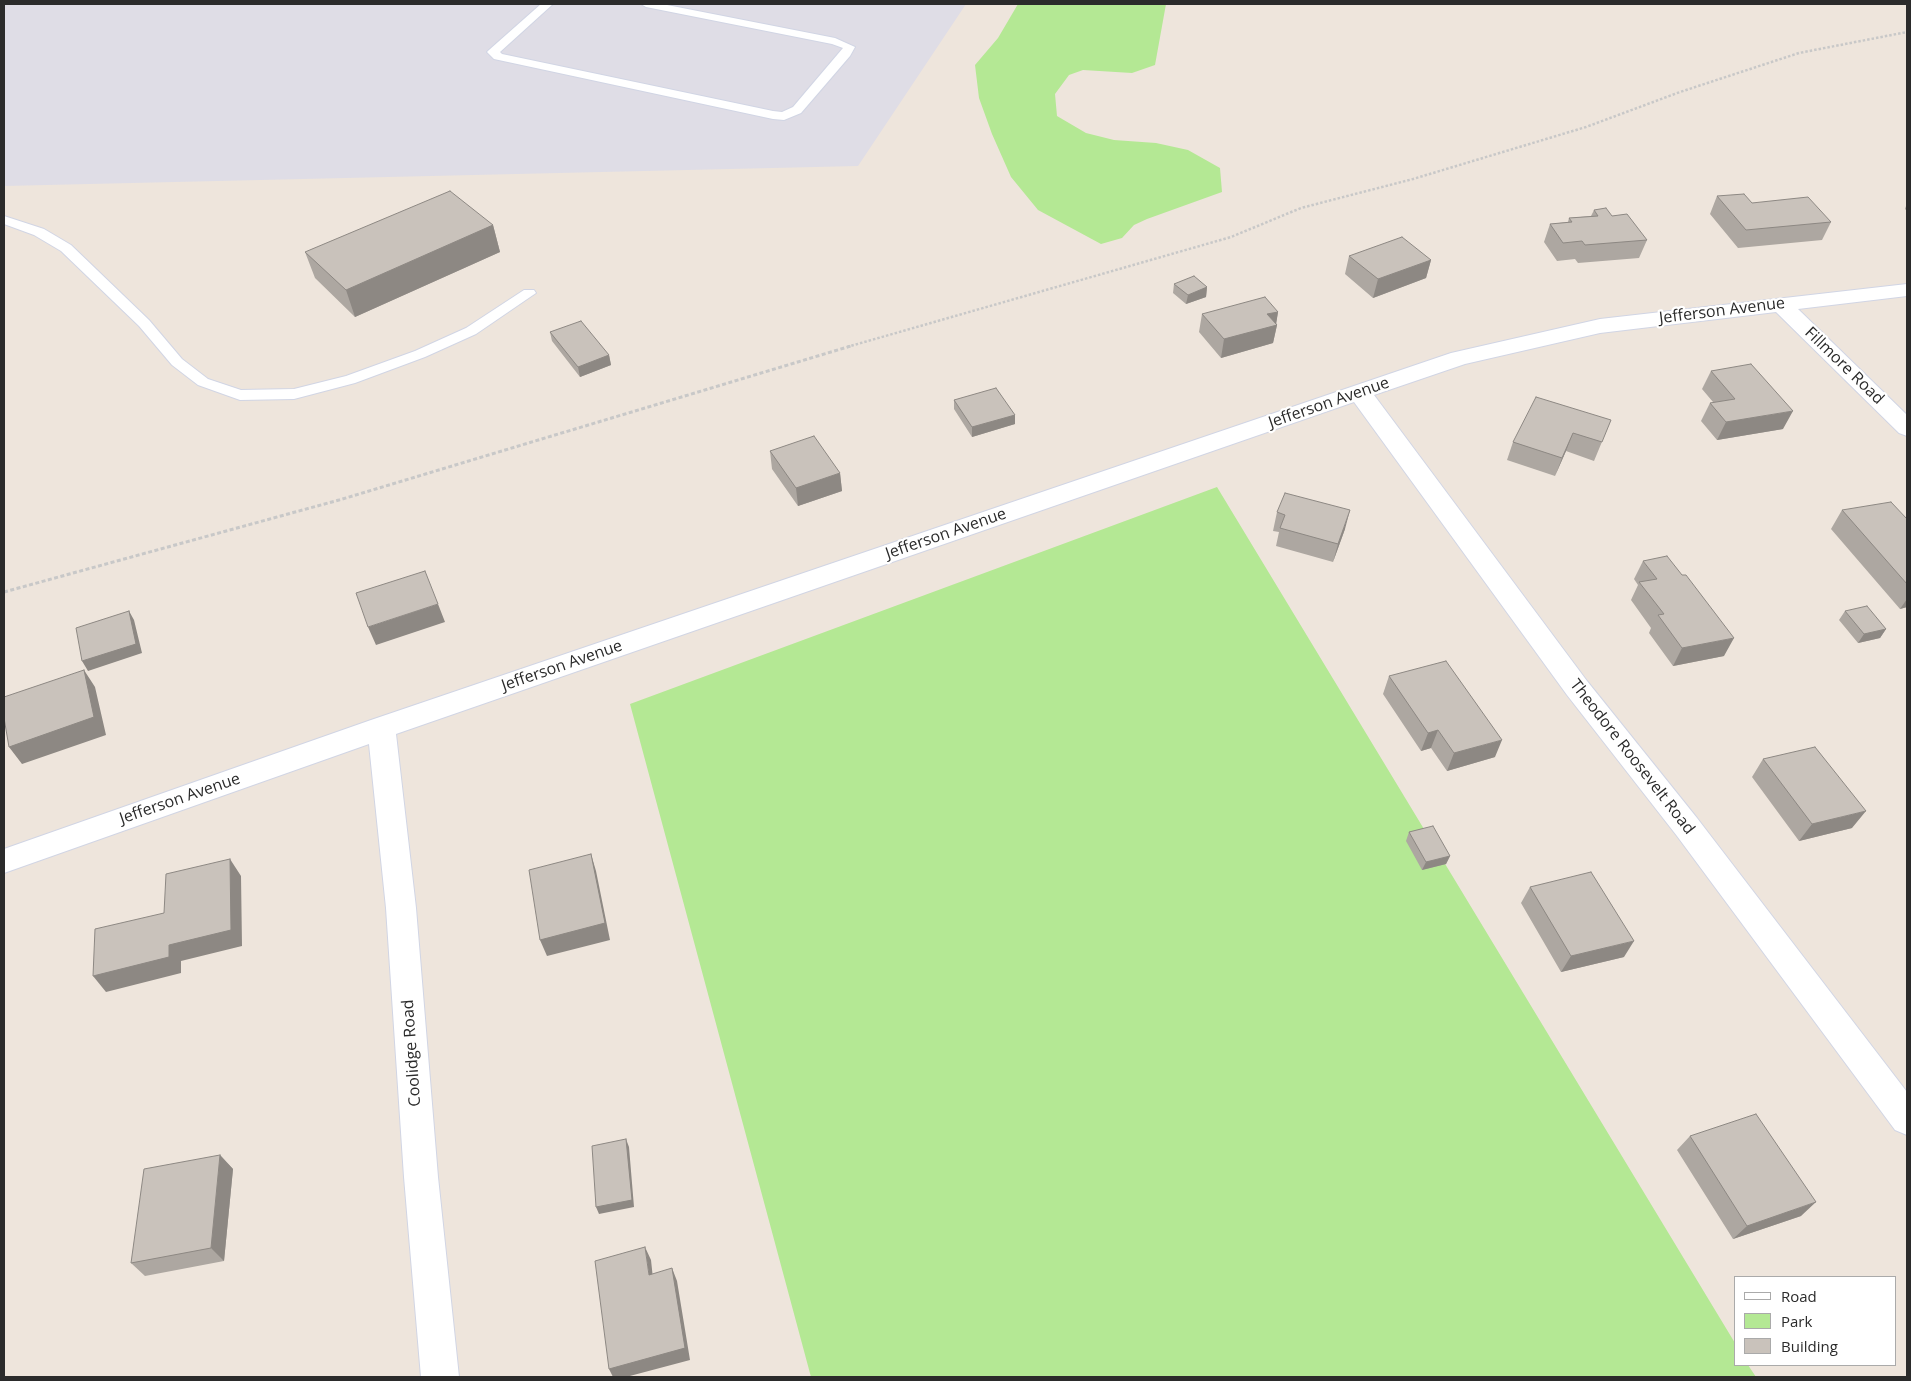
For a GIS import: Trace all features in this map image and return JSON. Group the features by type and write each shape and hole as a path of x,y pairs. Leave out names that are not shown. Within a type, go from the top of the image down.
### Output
{"street":[{"name":"Jefferson Avenue","path":"4,861 381,728 901,549 1150,466 1459,358 1600,326 1907,290"},
{"name":"Fillmore Road","path":"1780,304 1907,428"},
{"name":"Theodore Roosevelt Road","path":"1359,392 1577,688 1687,826 1907,1119"},
{"name":"Coolidge Road","path":"381,728 401,908 421,1177 440,1377"}],"lane":[{"path":"547,4 493,52 498,57 773,115 784,116 797,110 846,54 849,47 835,41 646,4"},
{"path":"4,220 39,232 66,248 144,323 177,362 203,382 240,395 294,394 350,380 420,354 471,330 529,293"}],"path":[{"path":"4,592 339,500 829,352 1222,240 1300,208 1413,179 1586,127 1680,92 1799,53 1907,32"}],"shaded area":[{"path":"4,4 966,4 858,166 4,186"}],"green space":[{"path":"1018,4 1166,4 1155,65 1132,73 1083,70 1069,75 1055,94 1057,116 1086,133 1114,140 1156,143 1188,150 1220,168 1222,192 1147,219 1134,225 1122,238 1101,244 1038,210 1011,177 992,134 979,98 975,65 998,38"},
{"path":"1217,487 1734,1341 1734,1366 1749,1366 1756,1377 811,1377 630,704"}],"building":[{"path":"450,191 493,225 346,290 305,252"},
{"path":"1744,194 1752,203 1808,197 1831,222 1746,230 1717,196"},
{"path":"1606,208 1612,216 1627,214 1647,240 1585,245 1582,241 1563,243 1550,224 1572,222 1569,218 1598,216 1594,210"},
{"path":"1402,237 1431,260 1378,279 1349,256"},
{"path":"1194,276 1207,287 1188,295 1174,284"},
{"path":"1265,297 1278,312 1267,314 1277,325 1224,339 1202,314"},
{"path":"581,321 609,355 578,367 550,332"},
{"path":"1751,364 1793,411 1726,422 1710,403 1735,399 1711,371"},
{"path":"996,388 1015,415 972,427 954,400"},
{"path":"1536,397 1611,420 1602,442 1573,433 1562,458 1513,442"},
{"path":"814,436 840,473 796,488 770,451"},
{"path":"1285,493 1350,510 1338,544 1280,528 1285,515 1277,512"},
{"path":"1891,502 1907,519 1907,584 1842,510"},
{"path":"1667,556 1682,575 1686,575 1734,638 1682,648 1658,615 1664,614 1639,582 1657,579 1643,561"},
{"path":"425,571 438,604 368,627 356,593"},
{"path":"1867,606 1886,629 1864,634 1845,611"},
{"path":"129,611 136,644 82,661 76,628"},
{"path":"1446,661 1502,740 1454,753 1438,730 1428,733 1389,676"},
{"path":"84,670 94,717 9,747 4,718 4,697"},
{"path":"1815,747 1866,811 1812,824 1763,759"},
{"path":"1433,826 1450,856 1426,862 1409,832"},
{"path":"591,854 605,923 540,940 529,870"},
{"path":"230,859 231,930 169,945 169,957 93,976 95,929 164,913 166,874"},
{"path":"1591,872 1634,941 1571,956 1530,887"},
{"path":"1756,1114 1816,1202 1747,1226 1690,1136"},
{"path":"626,1139 632,1200 596,1207 592,1146"},
{"path":"220,1155 211,1248 131,1263 144,1169"},
{"path":"645,1247 649,1275 672,1268 685,1348 609,1369 595,1261"}]}
